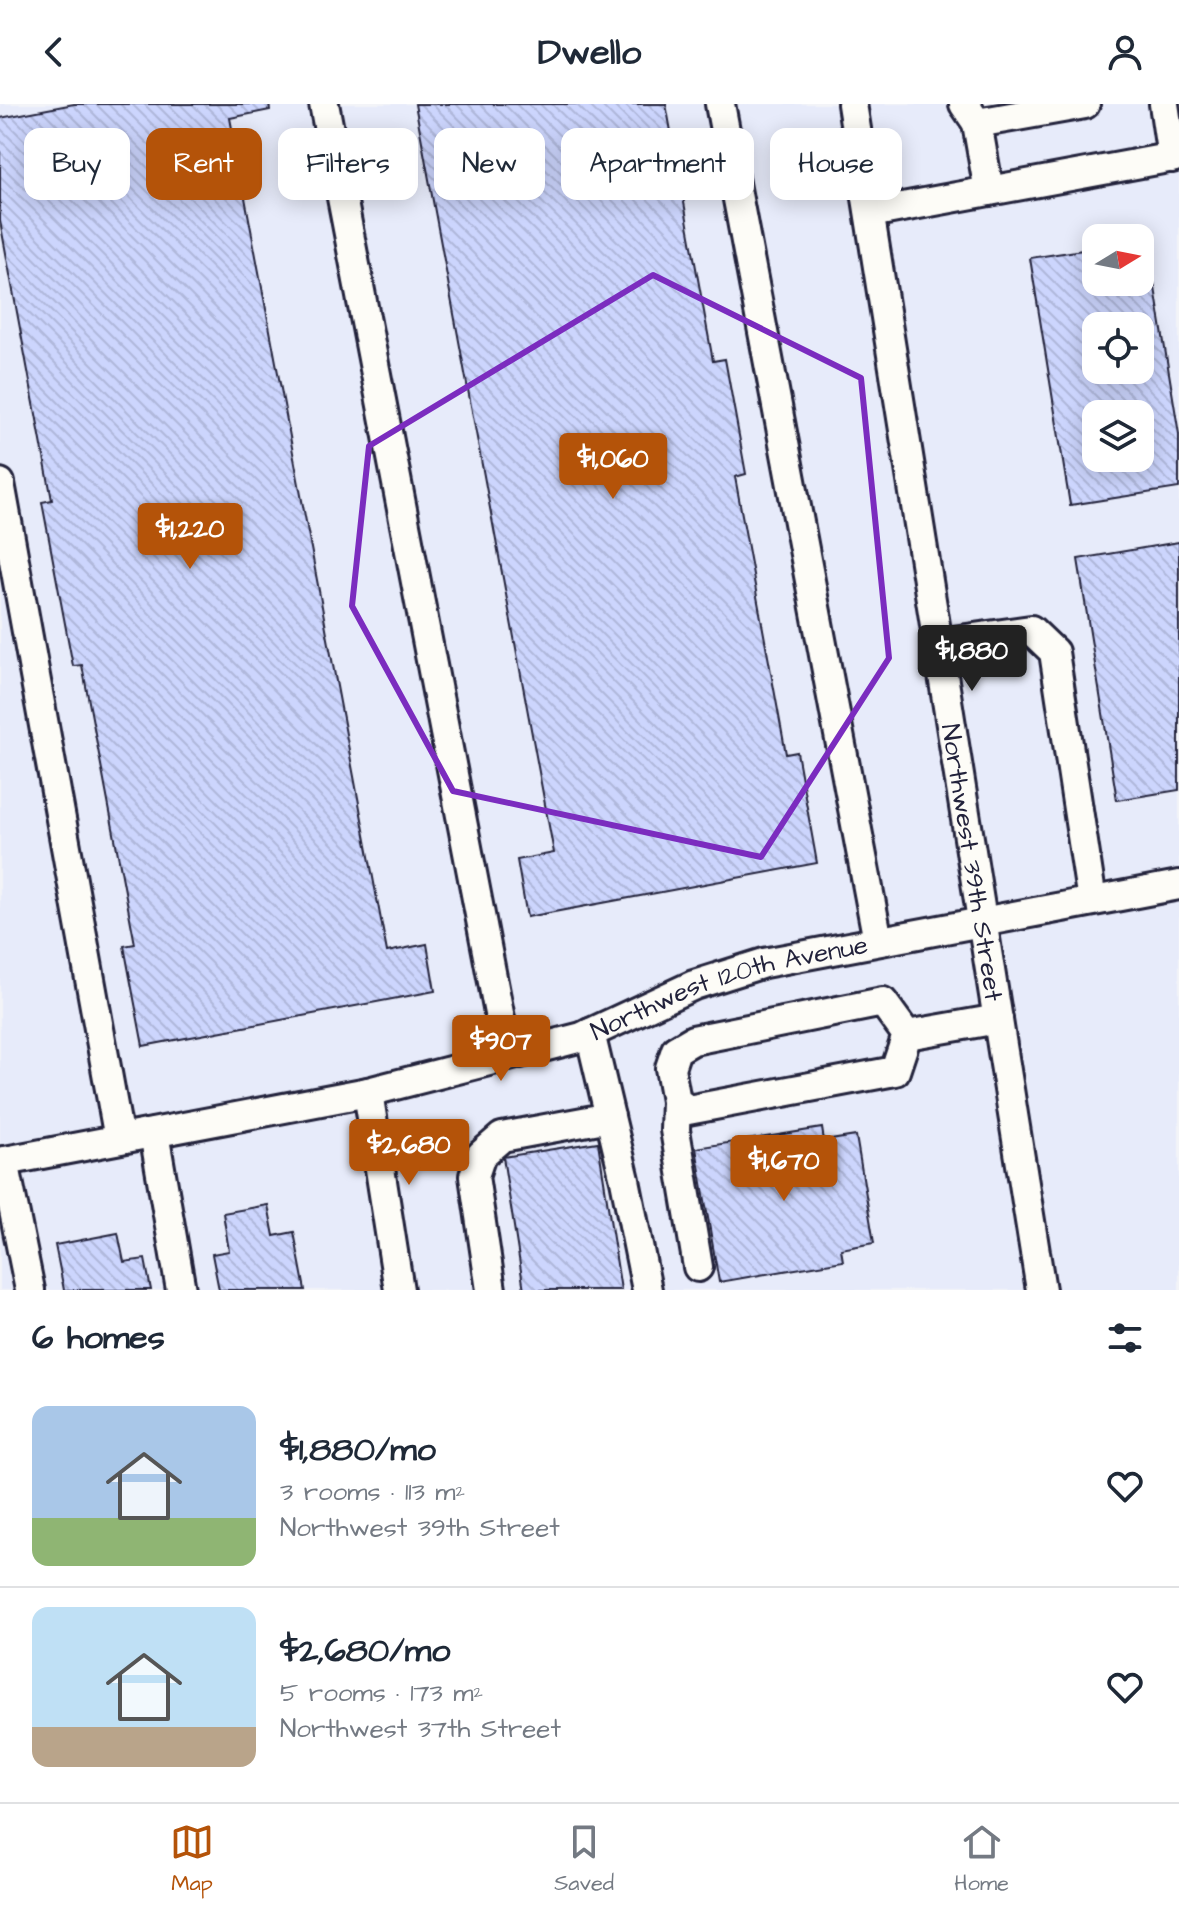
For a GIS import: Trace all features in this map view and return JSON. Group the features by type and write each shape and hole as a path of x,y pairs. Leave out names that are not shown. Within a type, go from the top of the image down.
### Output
{"street":[{"path":"324,104 507,1055"},
{"path":"720,104 878,941"},
{"name":"Northwest 39th Street","path":"852,104 1041,1290"},
{"path":"989,191 970,114 1085,104"},
{"path":"870,213 1175,157 1164,104"},
{"path":"0,483 119,1139"},
{"path":"938,643 1031,630 1054,652 1092,901"},
{"name":"Northwest 120th Avenue","path":"2,1162 368,1092 582,1037 694,985 764,963 1179,885"},
{"path":"698,1267 675,1130 676,1101 670,1068 676,1050 693,1040 883,1002 907,1035"},
{"path":"907,1035 998,1019"},
{"path":"590,1033 647,1290"},
{"path":"676,1101 688,1110 895,1071 907,1035"},
{"path":"368,1092 399,1290"},
{"path":"491,1290 474,1176 481,1155 502,1137 610,1117"},
{"path":"154,1133 181,1290"},
{"path":"2,1162 30,1290"}],"highlighted area":[{"path":"653,275 861,378 889,658 761,857 453,791 352,606 369,446"}],"shaded area":[{"path":"0,104 1179,104 1179,1290 0,1290"}],"building":[{"path":"74,104 269,104 270,110 230,118 232,128 146,128 146,200 245,200 387,952 427,944 435,991 143,1046 124,946 135,944 82,665 73,666 42,502 52,500 0,221 0,118"},
{"path":"415,104 666,104 670,128 561,128 561,200 684,200 713,361 725,359 746,474 735,477 786,754 797,752 817,863 527,917 517,860 554,853"},
{"path":"1082,250 1082,296 1154,296 1154,282 1179,434 1179,488 1070,505 1030,258"},
{"path":"1179,542 1179,790 1117,800 1078,559"},
{"path":"822,1128 824,1141 856,1136 874,1243 841,1249 843,1261 719,1282 696,1148"},
{"path":"598,1142 621,1290 524,1290 503,1157"},
{"path":"268,1205 274,1236 294,1232 305,1290 219,1290 212,1254 229,1251 223,1213"},
{"path":"118,1233 124,1262 145,1259 151,1290 64,1290 55,1245"}]}
